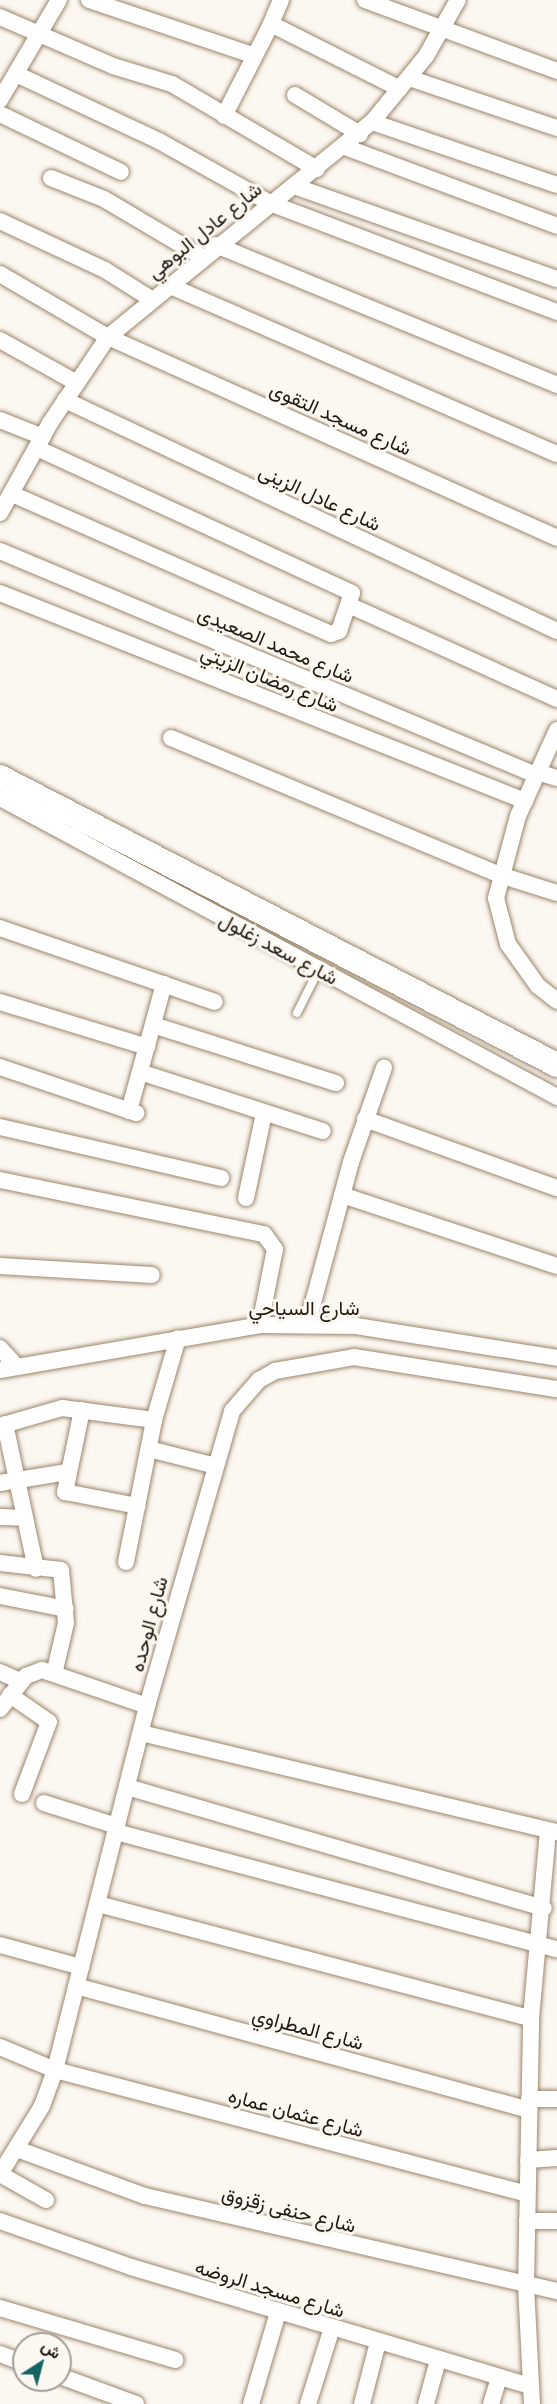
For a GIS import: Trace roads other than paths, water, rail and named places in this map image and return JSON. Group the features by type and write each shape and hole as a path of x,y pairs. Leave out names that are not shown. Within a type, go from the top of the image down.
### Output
{"street":[{"path":"59,0 0,102 121,172"},
{"path":"89,0 255,56"},
{"path":"224,116 281,0"},
{"path":"365,0 441,31 557,70"},
{"name":"شارع عادل البوهي","path":"5,498 65,400 108,337 216,245 317,169 366,128 404,84 441,31 458,0"},
{"path":"0,17 113,66 172,84 317,169"},
{"path":"271,24 404,84 557,128"},
{"path":"16,74 159,141 270,203 557,312"},
{"path":"295,95 366,128 557,185"},
{"path":"345,147 557,226"},
{"path":"51,178 114,204 202,257"},
{"path":"294,186 557,279"},
{"path":"0,221 105,270 151,299"},
{"path":"216,245 557,385"},
{"name":"شارع مسجد التقوى","path":"0,274 108,337 557,538"},
{"path":"168,285 557,454"},
{"path":"0,340 77,383"},
{"name":"شارع عادل الزينى","path":"65,400 557,631"},
{"path":"0,420 40,442 352,593 351,606 339,631 331,634 5,498"},
{"name":"شارع محمد الصعيدى","path":"0,551 537,774 557,778"},
{"name":"شارع رمضان الزيتي","path":"0,593 525,801"},
{"path":"351,606 557,699"},
{"path":"557,730 525,801 500,875 496,898 508,944 538,986 557,1001"},
{"path":"171,738 500,875 557,893"},
{"name":"شارع سعد زغلول","path":"2,791 319,969 557,1097"},
{"name":"شارع سعد زغلول","path":"2,791 557,1065"},
{"path":"0,928 215,1002"},
{"path":"0,1067 133,1112 140,1072 164,984"},
{"path":"0,1002 147,1047"},
{"path":"153,1025 336,1083"},
{"path":"307,1325 342,1195 365,1119 384,1068"},
{"path":"140,1072 323,1131"},
{"path":"246,1198 264,1113"},
{"path":"365,1119 557,1188"},
{"path":"0,1127 221,1178"},
{"path":"0,1180 264,1234 275,1248 260,1325"},
{"path":"342,1195 557,1266"},
{"path":"0,1266 152,1275"},
{"name":"شارع السياحي","path":"8,1368 260,1325 356,1326 557,1358"},
{"path":"126,1562 154,1420 178,1338"},
{"path":"0,1348 8,1368"},
{"name":"شارع الوحده","path":"0,2174 17,2149 55,2070 147,1706 212,1465 232,1412 248,1391 275,1371 314,1361 378,1359 557,1389"},
{"path":"36,1569 18,1481 6,1454 3,1425 62,1408 154,1420"},
{"path":"82,1410 64,1488 69,1494 138,1506"},
{"path":"149,1449 212,1465"},
{"path":"0,1483 67,1472"},
{"path":"0,1517 25,1518"},
{"path":"0,1563 36,1569 61,1570 66,1609 54,1674"},
{"path":"0,1596 66,1609"},
{"path":"22,1794 49,1722 5,1702 20,1681 35,1670 54,1674 147,1706"},
{"path":"0,1671 20,1681"},
{"path":"141,1733 553,1831 551,1891 544,1908 531,2018 526,2287 532,2404"},
{"path":"127,1787 544,1908"},
{"path":"44,1803 117,1829 538,1947 557,1949"},
{"path":"98,1904 531,2018"},
{"path":"0,1945 81,1967"},
{"name":"شارع المطراوي","path":"76,1986 529,2105 557,2099"},
{"name":"شارع عثمان عماره","path":"0,2047 55,2070 527,2194"},
{"name":"شارع حنفى زقزوق","path":"17,2149 145,2196 526,2287 557,2291"},
{"path":"528,2160 557,2158"},
{"path":"0,2174 46,2200"},
{"name":"شارع مسجد الروضه","path":"0,2221 41,2239 278,2312 531,2386"},
{"path":"527,2221 557,2221"},
{"path":"0,2308 175,2360"},
{"path":"251,2404 278,2312"},
{"path":"308,2404 332,2328"},
{"path":"362,2404 378,2342"},
{"path":"426,2404 438,2360"},
{"path":"492,2404 499,2377"},
{"path":"72,2380 136,2404"}],"lane":[{"path":"297,1013 319,969"}]}
